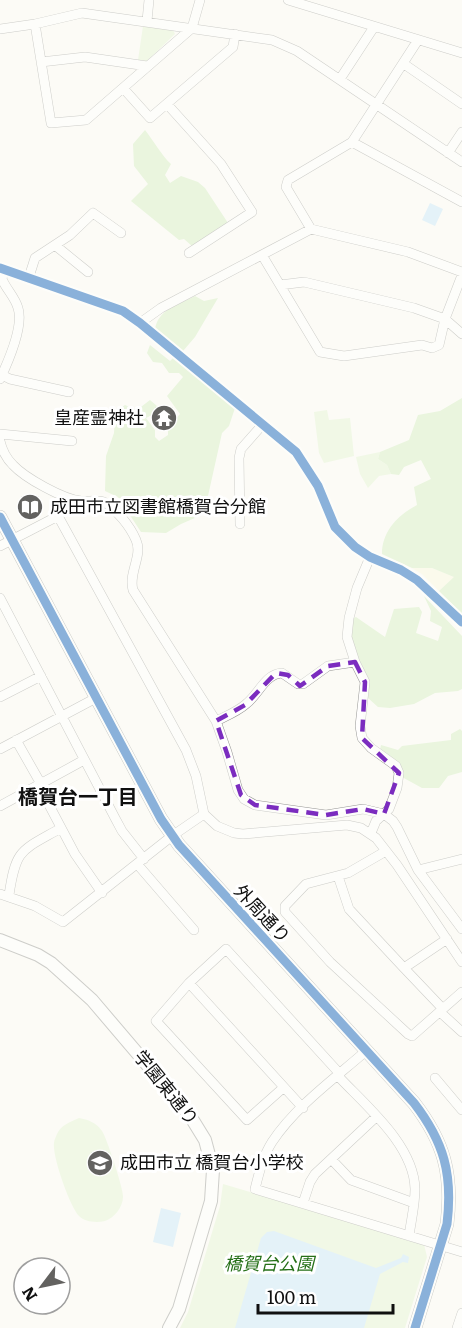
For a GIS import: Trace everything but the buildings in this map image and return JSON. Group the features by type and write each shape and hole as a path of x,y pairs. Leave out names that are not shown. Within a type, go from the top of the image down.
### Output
{"street":[{"path":"147,21 149,0"},
{"path":"35,24 51,123 86,120 192,28 200,0"},
{"path":"288,0 462,53"},
{"path":"0,29 82,13 272,40 289,46 462,162"},
{"path":"340,79 374,27"},
{"path":"123,88 150,118 233,47 235,34"},
{"path":"311,228 286,187 288,180 352,142 418,40"},
{"path":"42,62 84,57 147,66"},
{"path":"404,64 462,104"},
{"path":"167,104 221,164 252,212 189,253"},
{"path":"448,153 462,132"},
{"path":"352,142 462,202"},
{"path":"29,278 35,258 56,246 93,213 122,233"},
{"path":"140,323 161,308 311,228 408,252 462,274 445,320 439,345 432,348 422,345 344,356 320,352 262,255"},
{"path":"56,246 88,272"},
{"path":"69,392 1,377 8,363 18,329 19,314 18,307 2,279 2,269 123,311 140,323 296,452 318,486 335,526 354,547 417,580 462,622"},
{"path":"280,285 304,282 414,308 445,320 462,334"},
{"path":"240,524 239,458 241,449 263,424"},
{"path":"0,434 72,441"},
{"path":"0,441 12,464 21,473 66,497 80,501 101,501 118,514 137,541 138,550 131,580 133,590 216,721 238,790 249,803 326,815 363,808 384,814 397,826 418,870 462,929"},
{"path":"0,546 58,516 186,750 196,776 204,814 217,826 234,833 347,825 371,832 462,962"},
{"name":"外周通り","path":"0,517 172,836 197,867 414,1103 426,1118 439,1142 450,1191 447,1224 415,1328"},
{"path":"370,557 357,588 349,618 347,637 355,656 355,662 365,682 360,726 362,738 371,748 396,766 399,773 397,788 389,809 376,821 371,832"},
{"path":"0,598 122,831 141,862 194,930"},
{"path":"216,721 245,705 276,673 282,673 298,684 303,684 328,666 355,662"},
{"path":"0,697 41,676"},
{"path":"0,749 96,698"},
{"path":"16,740 75,854 102,892"},
{"path":"0,806 84,760"},
{"path":"61,828 23,850 15,863 4,895 36,906 63,922 172,836 204,814"},
{"path":"386,851 355,870 306,884 285,906 285,912 330,962 412,1036 462,992"},
{"path":"418,870 462,858"},
{"path":"338,876 341,891 349,909 462,1032"},
{"path":"404,968 447,939"},
{"name":"学園東通り","path":"0,940 38,955 51,963 92,1000 189,1114 205,1140 213,1170 211,1202 178,1309 169,1328"},
{"path":"283,1088 247,1120 156,1021 189,983 226,949 399,1144 409,1162 415,1188 409,1236"},
{"path":"189,983 303,1108"},
{"path":"366,1051 285,1125 272,1143 262,1164 255,1190 462,1252"},
{"path":"435,1078 462,1110"},
{"path":"303,1203 315,1174 376,1117"},
{"path":"331,1159 351,1180 414,1203"}],"highlighted area":[{"path":"355,662 365,682 362,738 399,773 384,814 363,809 326,815 255,805 241,795 216,721 245,705 276,673 288,675 300,686 328,666"}],"green space":[{"path":"143,26 173,30 175,34 147,61 138,60"},
{"path":"145,130 171,164 165,175 170,183 181,176 198,182 205,188 228,223 192,246 184,239 179,240 131,201 148,184 134,166 133,144"},
{"path":"195,296 204,301 218,298 195,337 183,351 155,330 164,313"},
{"path":"150,345 170,361 175,356 190,372 235,408 229,426 222,433 204,514 166,533 141,532 118,497 105,491 106,456 119,409 125,405 137,410 150,400 157,406 152,415 146,418 155,430 155,437 159,441 168,435 168,427 180,414 167,396 183,377 179,373 169,373 162,363 153,362 147,353"},
{"path":"462,398 462,614 439,591 454,577 432,568 412,568 382,554 385,538 392,525 417,505 414,487 431,479 421,460 404,467 399,475 391,474 387,465 378,459 380,452 409,440 418,415 440,411"},
{"path":"327,410 329,420 350,418 354,456 324,463 319,453 314,412"},
{"path":"380,452 378,459 387,465 391,474 379,476 368,488 360,474 356,457"},
{"path":"412,568 432,568 455,577 439,591 422,574"},
{"path":"424,596 462,636 462,689 435,693 414,704 390,708 378,707 368,698 350,631 352,619 356,617 385,637 394,609 419,607 422,612 416,633 438,641 442,627 430,621 431,611"},
{"path":"460,729 462,731 462,772 448,776 439,788 422,788 402,777 394,761 380,750 381,745 398,750 402,746 451,740 451,734"},
{"path":"79,1118 94,1123 102,1131 121,1184 123,1197 120,1208 115,1215 105,1221 84,1220 75,1211 56,1159 54,1142 59,1131 66,1124"},
{"name":"橋賀台公園","path":"223,1184 424,1244 427,1257 405,1328 180,1328 188,1312 220,1206"}],"water":[{"path":"430,203 443,209 435,226 422,220"},
{"path":"161,1208 181,1213 173,1247 153,1242"},
{"path":"274,1231 376,1268 401,1258 403,1254 409,1257 408,1263 403,1262 380,1274 364,1328 235,1328 261,1238 267,1232"}],"cycle path":[{"path":"0,268 123,311 140,323 296,452 318,486 335,527 355,547 417,580 462,622"},
{"path":"0,517 161,819 179,845 414,1103 433,1131 444,1159 449,1206 447,1224 415,1328"}],"place":[{"name":"皇産霊神社","path":"164,418"},
{"name":"成田市立図書館橋賀台分館","path":"30,507"},
{"name":"成田市立 橋賀台小学校","path":"100,1163"}],"district":[{"name":"橋賀台一丁目","path":"78,797"}]}
